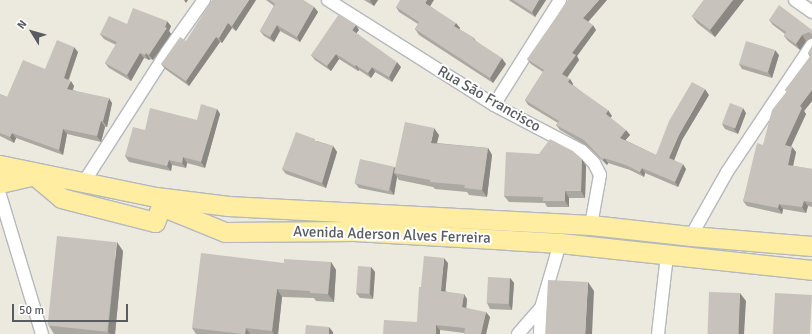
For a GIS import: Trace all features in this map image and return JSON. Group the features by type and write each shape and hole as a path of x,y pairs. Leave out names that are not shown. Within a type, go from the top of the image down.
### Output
{"main road":[{"name":"Avenida Aderson Alves Ferreira","path":"0,165 156,196 228,206 354,211 591,225 691,236 812,246"},
{"name":"Avenida Aderson Alves Ferreira","path":"0,184 34,175 61,198 155,222 161,206 225,232 354,231 560,243 812,270"}],"street":[{"path":"84,182 167,52 204,0"},
{"name":"Rua São Francisco","path":"328,0 494,105 582,151 594,163 600,175 591,225"},
{"path":"494,105 560,0"},
{"path":"795,0 812,12"},
{"path":"691,236 732,165 812,45"},
{"path":"0,195 42,334"},
{"path":"354,211 354,231"},
{"path":"540,334 541,308 560,243"},
{"path":"658,334 667,255"},
{"path":"518,334 541,308"}],"building":[{"path":"212,0 249,0 232,26 228,23 219,38 216,37 186,81 161,64 180,37 186,41"},
{"path":"270,0 303,0 314,7 297,37 277,25 270,37 260,31 275,4"},
{"path":"400,0 427,0 425,3 456,23 454,26 502,58 490,78 415,29 419,22 396,7"},
{"path":"513,0 539,0 532,12"},
{"path":"568,0 599,0 583,18 593,25 572,53 576,55 562,74 570,79 568,82 608,110 606,114 626,130 620,138 656,155 669,121 692,82 705,89 679,135 669,158 683,164 675,182 642,168 640,172 626,165 604,158 603,160 584,140 556,125 559,121 525,100 544,70 527,59"},
{"path":"704,0 733,0 710,30 692,16"},
{"path":"779,5 812,30 812,34 809,32 802,35 796,44 784,36 786,32 769,20"},
{"path":"133,8 167,21 165,27 167,28 149,55 146,53 145,55 140,53 127,75 105,63 117,42 100,34 109,16 127,24"},
{"path":"339,14 356,25 352,30 397,62 389,77 372,67 368,73 336,54 327,66 311,55"},
{"path":"57,40 74,47 64,78 71,81 67,89 109,98 103,121 101,121 97,136 63,129 59,150 12,133 10,137 0,133 0,94 7,97 23,60 45,69"},
{"path":"746,41 775,50 768,73 739,64"},
{"path":"812,46 812,90 800,106 802,108 785,145 792,147 788,165 812,169 812,202 804,201 802,207 779,204 778,208 743,201 757,143 763,145 772,110 787,91 785,90 811,55 808,53"},
{"path":"730,103 743,108 735,129 722,124"},
{"path":"201,104 217,109 201,162 183,157 182,163 169,160 167,166 125,156 133,127 145,130 150,108 197,120"},
{"path":"405,122 434,128 431,143 488,148 482,190 464,188 465,185 430,182 430,180 394,173"},
{"path":"296,132 315,139 315,141 333,146 322,183 282,169"},
{"path":"550,139 573,151 582,159 581,191 565,191 565,201 543,201 543,197 504,196 506,152 539,154"},
{"path":"360,159 394,167 388,191 354,183"},
{"path":"57,236 117,242 107,332 48,326"},
{"path":"201,253 284,263 284,259 331,262 328,294 310,293 310,291 277,289 272,331 246,328 245,334 243,334 192,328"},
{"path":"424,256 444,258 441,291 464,294 462,307 486,312 481,334 464,334 465,328 436,325 436,334 383,334 384,320 417,322 419,287 421,287"},
{"path":"358,266 371,267 369,294 356,293"},
{"path":"488,277 510,278 509,304 487,303"},
{"path":"548,280 588,282 585,334 545,334"},
{"path":"709,292 740,293 739,334 708,334"},
{"path":"775,293 812,295 810,334 773,334"},
{"path":"306,325 329,327 329,334 305,334"}]}
